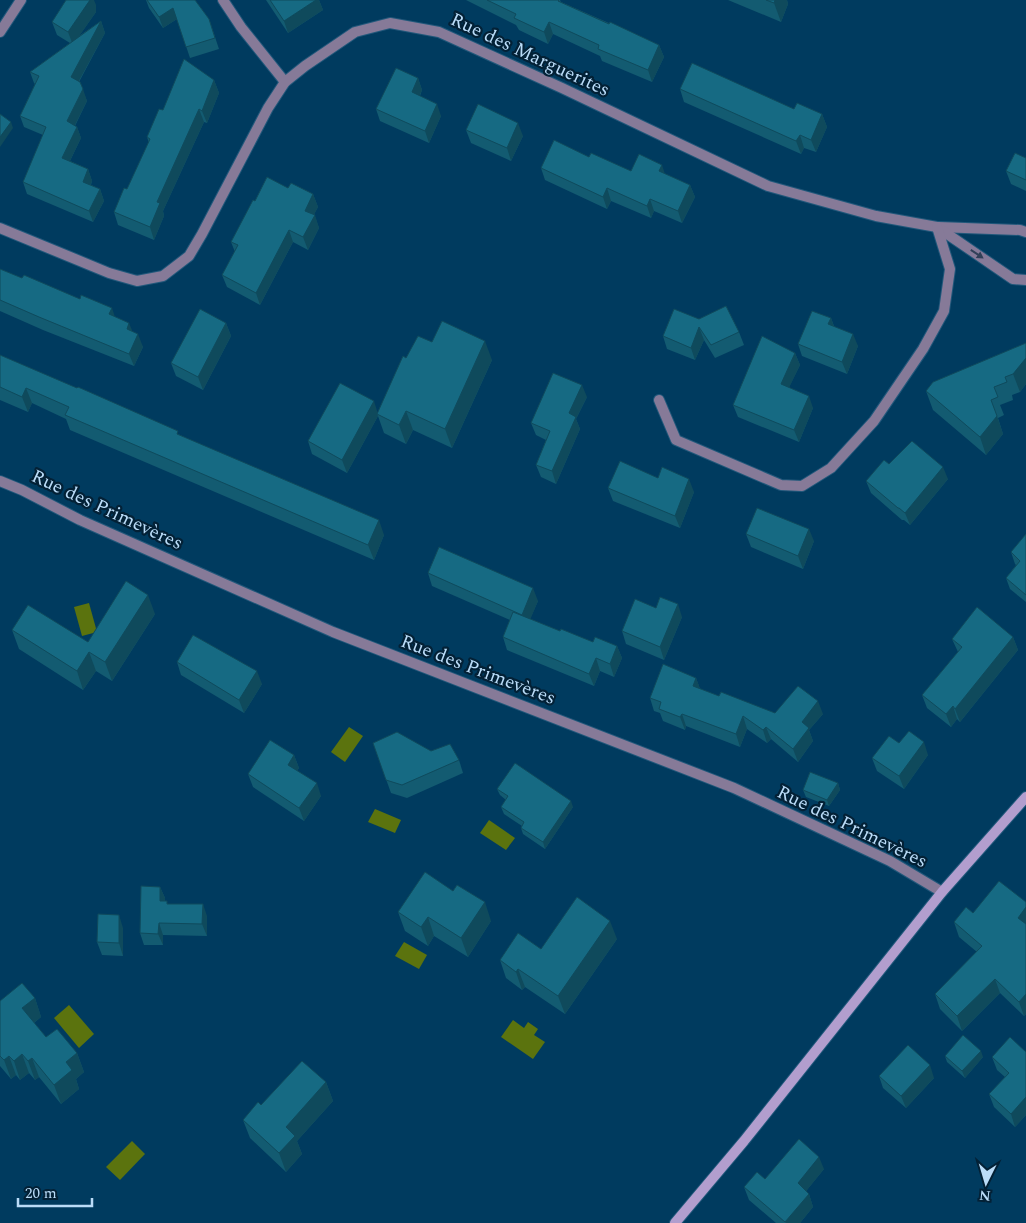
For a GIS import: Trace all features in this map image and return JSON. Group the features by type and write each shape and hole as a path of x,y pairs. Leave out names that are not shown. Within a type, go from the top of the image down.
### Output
{"main road":[{"path":"675,1223 744,1141 942,892 1026,797"}],"street":[{"path":"0,32 21,0"},
{"path":"223,0 241,28 284,82"},
{"name":"Rue des Marguerites","path":"0,228 109,273 137,281 164,276 189,256 268,108 284,82 355,32 390,23 439,32 768,186 876,216 936,227 1014,279 1026,280"},
{"path":"659,400 676,440 781,485 802,486 831,468 874,421 923,349 944,311 950,269 936,227 1020,230 1026,232"},
{"name":"Rue des Primevères","path":"0,481 22,490 80,520 333,632 734,788 890,861 942,892"}],"shaded area":[{"path":"89,603 97,632 82,636 74,607"},
{"path":"349,727 363,736 345,762 331,752"},
{"path":"375,809 401,820 395,833 368,822"},
{"path":"489,820 515,838 506,850 480,833"},
{"path":"404,942 427,955 419,969 395,956"},
{"path":"69,1005 94,1034 79,1048 54,1018"},
{"path":"513,1020 524,1028 528,1022 538,1029 534,1035 545,1042 533,1059 501,1037"},
{"path":"132,1141 145,1154 120,1180 106,1167"}],"building":[{"path":"66,0 90,0 68,32 52,22"},
{"path":"147,0 195,0 209,19 215,38 186,47 173,8 159,17"},
{"path":"270,0 316,0 284,21"},
{"path":"487,0 559,0 659,45 648,70 598,49 599,45 549,22 544,32 514,18 516,14"},
{"path":"101,21 71,77 80,82 83,89 67,121 77,127 62,158 88,169 83,182 100,189 89,211 23,182 46,127 20,116 39,76 30,72"},
{"path":"184,59 214,80 202,111 199,109 157,202 160,203 150,227 114,212 124,188 127,189 150,139 147,137 159,109 163,110"},
{"path":"692,63 794,109 797,103 822,114 811,140 800,135 796,141 680,89"},
{"path":"396,68 418,78 412,92 437,104 425,131 376,109"},
{"path":"478,104 518,123 507,148 466,130"},
{"path":"0,114 11,122 0,137"},
{"path":"554,140 589,157 591,153 631,171 639,154 662,165 659,171 690,185 678,211 650,199 647,206 607,188 603,197 541,168"},
{"path":"1015,153 1026,158 1026,180 1006,171"},
{"path":"267,177 288,188 291,183 313,194 305,211 315,215 303,237 289,230 256,293 222,275 238,245 231,242"},
{"path":"0,269 22,278 24,275 80,299 81,295 112,308 109,314 129,323 127,329 138,334 129,354 0,300"},
{"path":"726,306 739,332 711,345 699,327 691,348 663,336 674,309 699,319"},
{"path":"200,309 226,323 198,377 171,363"},
{"path":"812,311 831,318 828,324 853,334 842,362 798,344"},
{"path":"442,321 485,341 445,429 406,411 399,425 377,414 403,356 406,358 418,336 432,342"},
{"path":"762,336 795,353 781,384 809,396 794,430 733,405"},
{"path":"1026,343 1026,358 1013,374 1005,377 1007,382 994,387 998,397 991,400 997,416 980,437 926,391 933,382"},
{"path":"0,355 78,387 178,431 177,434 379,520 368,545 65,415 69,407 26,388 22,397 0,387"},
{"path":"553,373 582,385 569,413 576,417 552,471 536,465 550,431 531,423"},
{"path":"340,383 374,401 342,460 308,441"},
{"path":"912,441 943,467 905,513 866,481 884,460 889,464"},
{"path":"620,461 658,478 662,467 689,479 675,516 608,488"},
{"path":"757,508 809,529 798,556 746,534"},
{"path":"1026,534 1026,595 1006,578 1020,561 1011,552"},
{"path":"439,547 533,588 522,615 428,573"},
{"path":"126,581 148,595 105,662 89,652 77,671 12,630 28,605 88,642"},
{"path":"660,597 678,604 660,647 622,631 635,599 656,608"},
{"path":"977,607 1013,637 955,709 953,706 946,714 922,695 962,647 952,639"},
{"path":"513,612 593,642 595,637 617,646 610,664 596,658 589,674 503,637"},
{"path":"193,635 257,671 239,700 177,662"},
{"path":"663,664 696,678 693,686 719,696 721,692 775,713 798,686 818,701 802,722 809,728 793,749 766,727 763,730 743,716 736,734 682,714 680,717 659,709 661,702 650,698"},
{"path":"909,731 924,742 899,776 872,758 889,736 899,743"},
{"path":"397,732 431,751 450,744 459,760 402,785 386,780 373,743"},
{"path":"270,740 294,755 288,765 317,783 299,808 248,774"},
{"path":"515,763 571,801 543,842 521,828 524,822 501,807 508,796 497,789"},
{"path":"810,772 838,783 827,800 803,790"},
{"path":"425,872 453,891 457,885 485,902 461,938 428,917 421,927 398,912"},
{"path":"999,881 1026,902 1026,907 1018,918 1026,924 1026,994 1019,1002 995,979 957,1016 935,994 982,946 954,922 966,907 973,913"},
{"path":"141,886 160,887 160,901 167,901 167,904 203,904 202,924 159,923 158,934 140,933"},
{"path":"577,897 610,921 558,996 518,969 516,972 500,960 518,933 541,949"},
{"path":"98,914 119,915 119,943 97,942"},
{"path":"22,983 35,998 22,1008 46,1037 57,1029 77,1053 66,1062 72,1070 54,1085 32,1058 28,1061 22,1054 14,1061 9,1056 4,1060 0,1056 0,1001"},
{"path":"963,1035 981,1051 962,1071 945,1056"},
{"path":"1010,1037 1026,1052 1026,1097 1011,1114 989,1094 1009,1073 992,1057"},
{"path":"908,1045 930,1065 901,1096 879,1076"},
{"path":"302,1061 326,1082 286,1127 295,1136 279,1153 243,1120 258,1102 261,1105"},
{"path":"799,1139 819,1157 798,1183 809,1194 785,1222 744,1187 757,1172 765,1179"}]}
